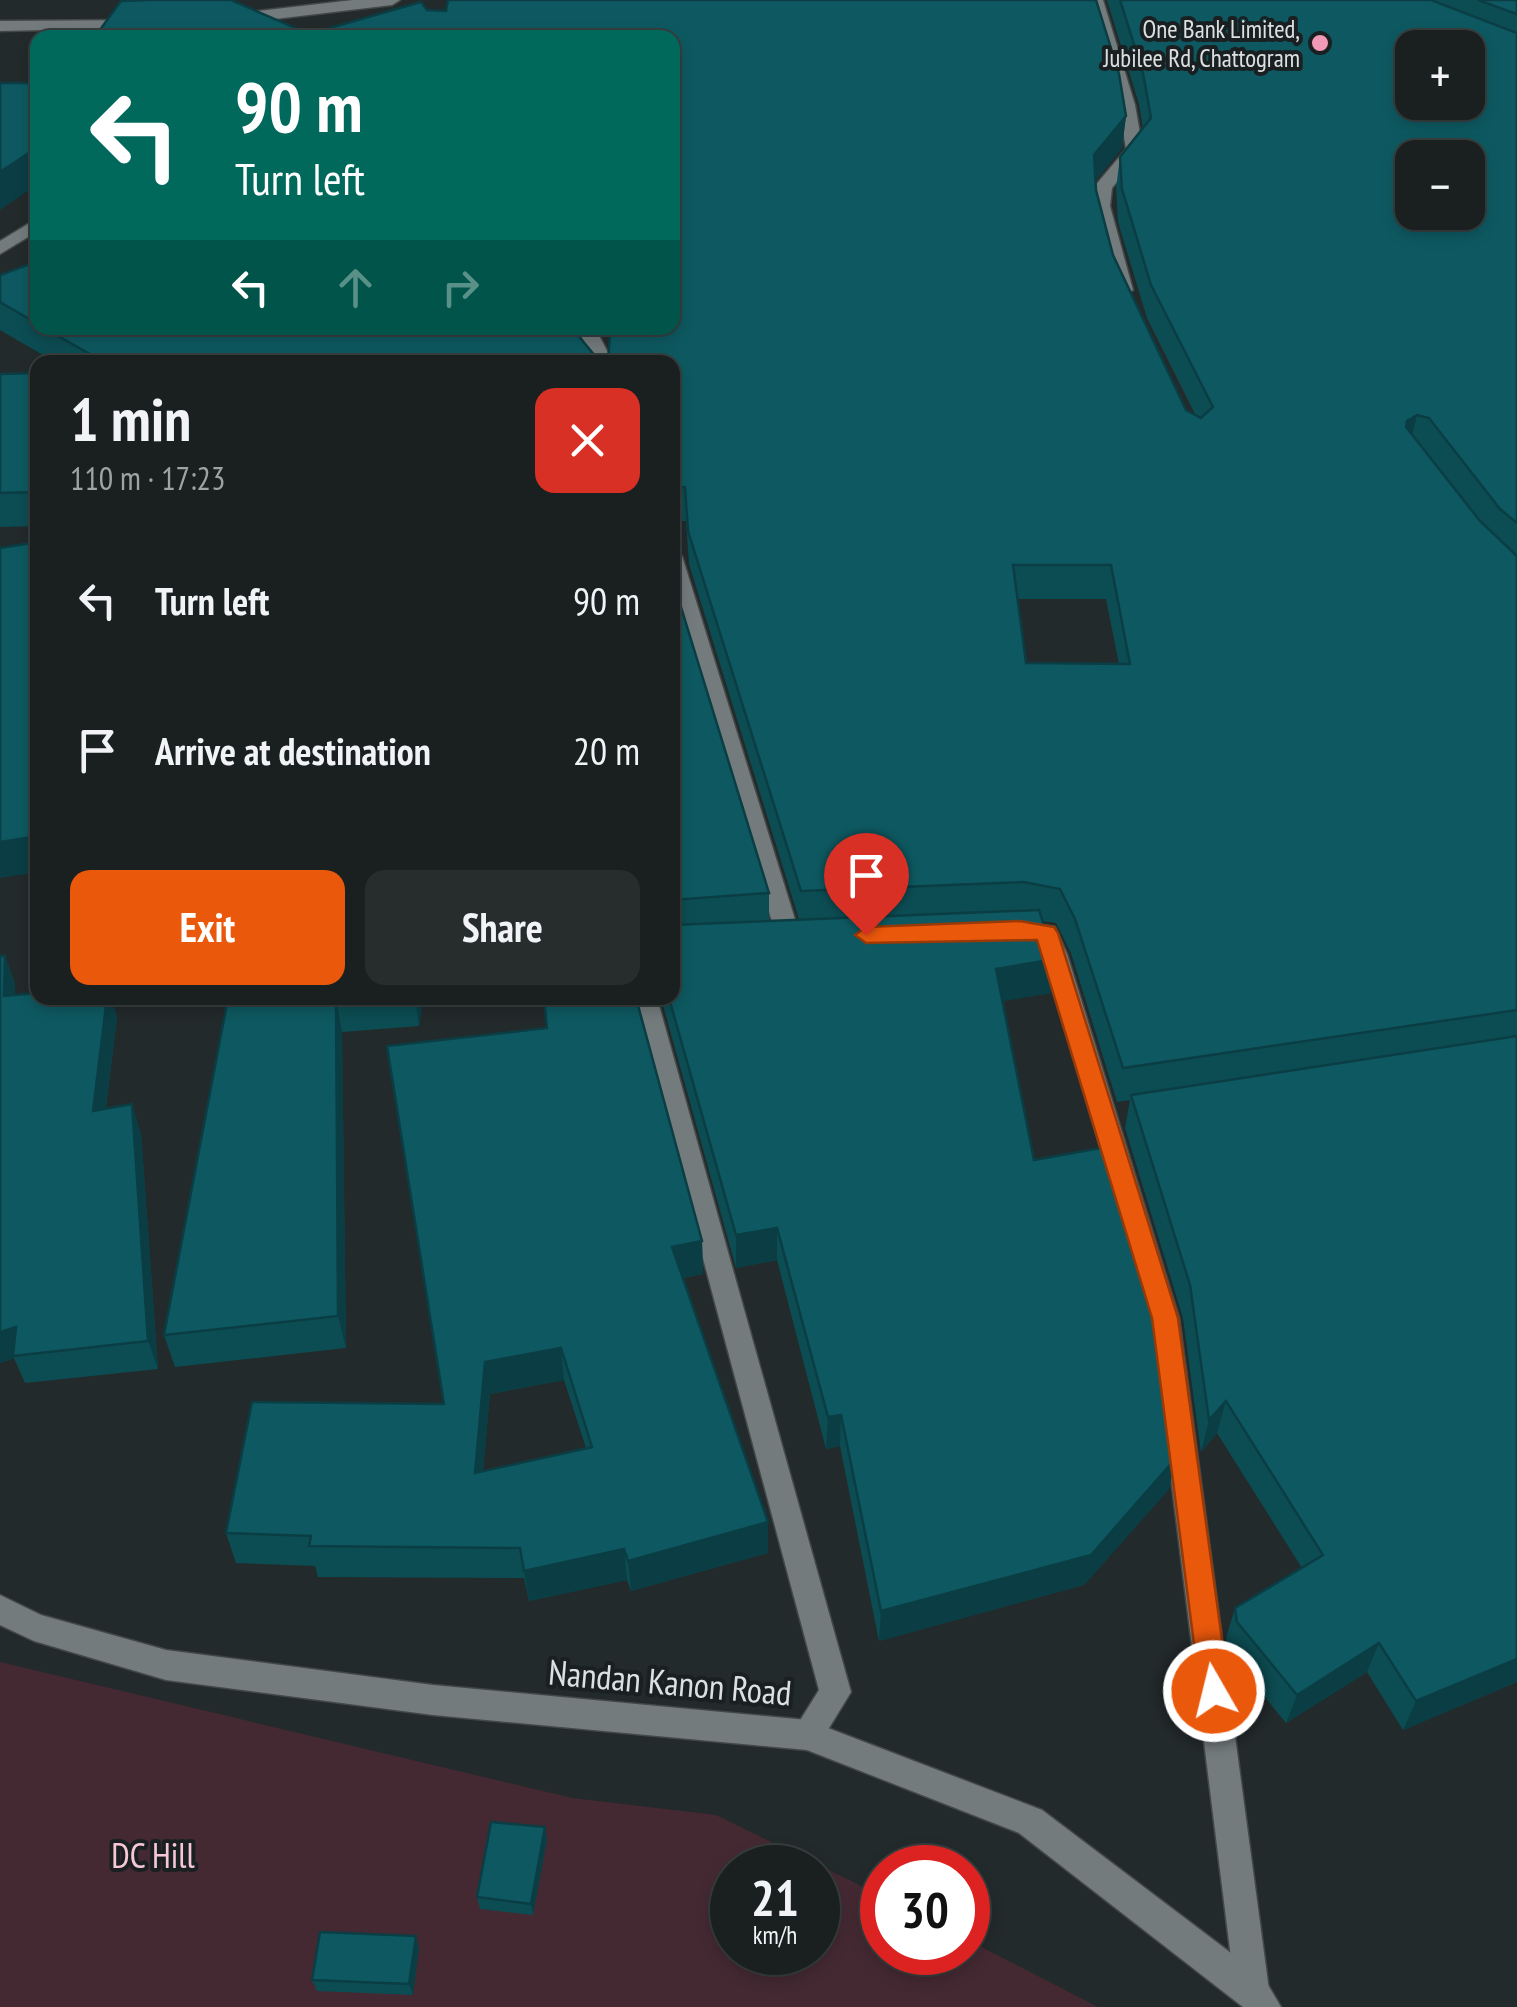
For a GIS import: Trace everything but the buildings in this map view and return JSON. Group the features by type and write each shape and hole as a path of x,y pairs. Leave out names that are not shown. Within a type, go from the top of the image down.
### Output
{"street":[{"path":"217,21 392,0"},
{"path":"1095,0 1127,105 1134,150 1103,187 1101,206 1134,312"},
{"path":"0,26 158,22"},
{"path":"0,250 30,229"},
{"path":"680,583 747,812 779,939 828,936"},
{"path":"981,931 1046,933 1165,1318 1258,1998"},
{"path":"647,1005 835,1692 807,1735"},
{"path":"1102,1118 1140,1112"},
{"name":"Nandan Kanon Road","path":"0,1609 34,1627 166,1665 433,1700 807,1735 1030,1821 1258,1998"}],"green space":[{"name":"DC Hill","path":"0,1662 572,1798 716,1815 777,1845 710,1845 710,1975 840,1975 840,1876 860,1885 860,1975 990,1975 990,1951 1098,2007 0,2007"}],"place":[{"name":"One Bank Limited, Jubilee Rd, Chattogram","path":"1320,43"}],"route":[{"path":"866,935 1020,929 1046,933 1165,1318 1214,1691"}]}
